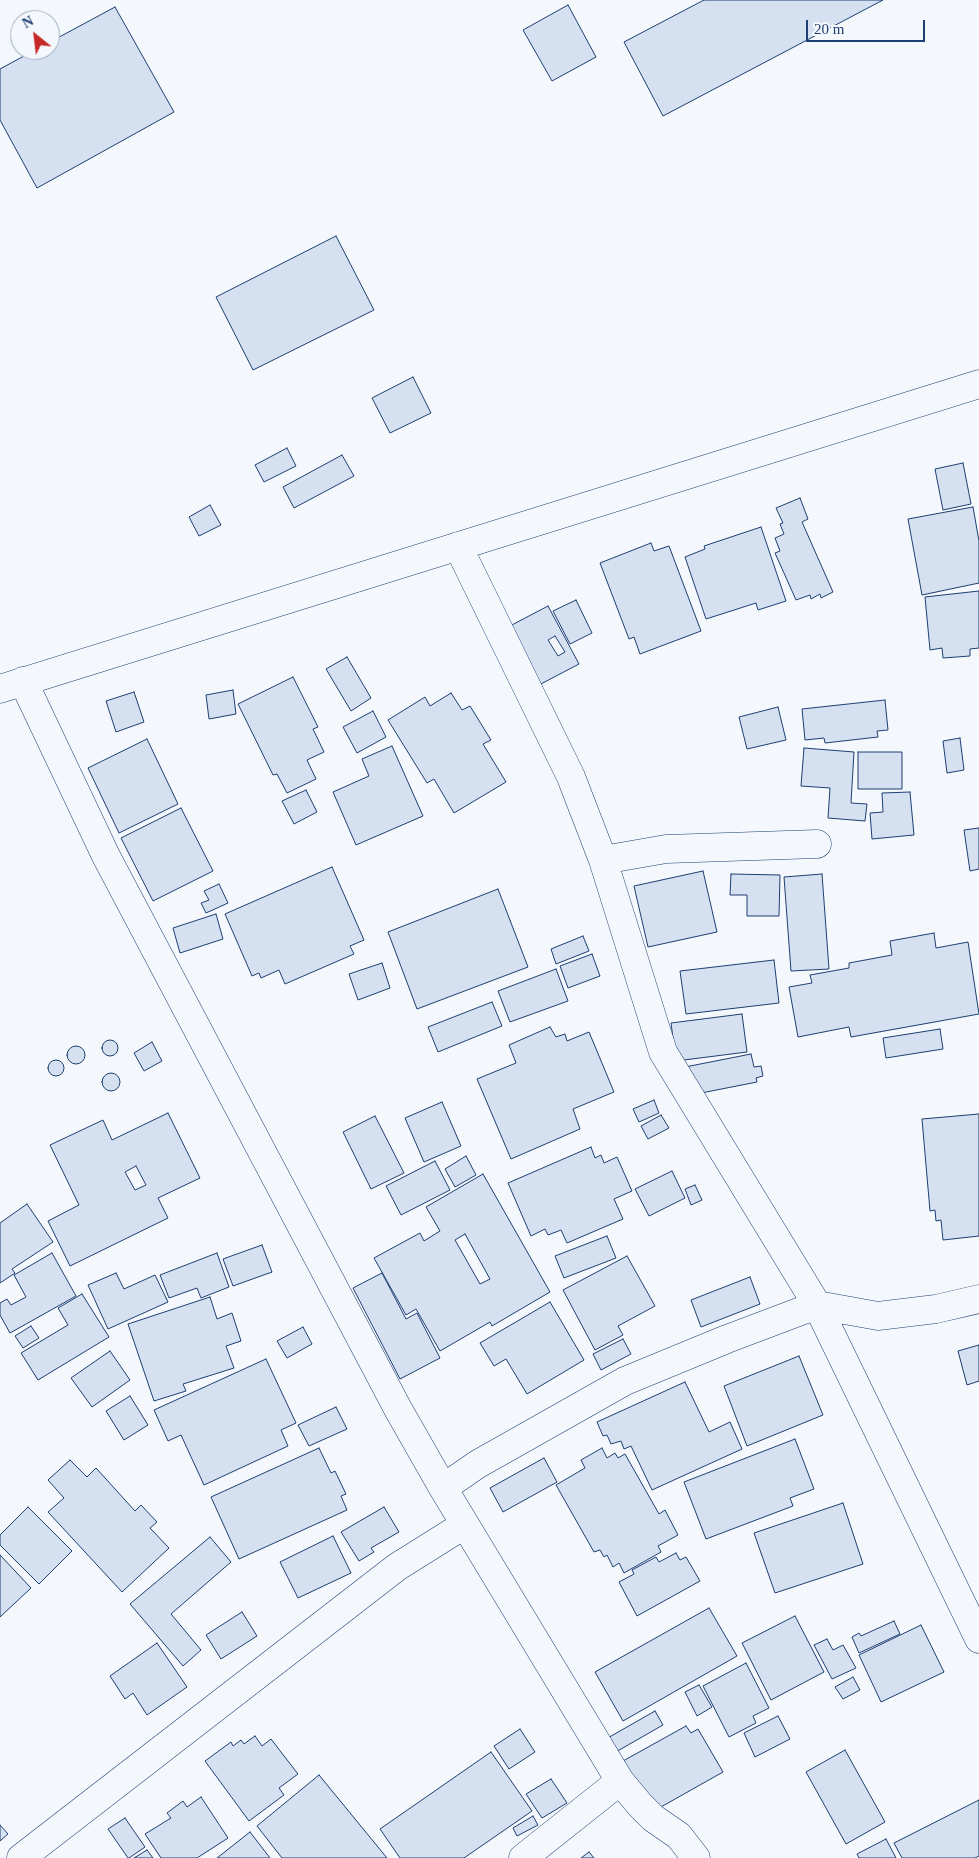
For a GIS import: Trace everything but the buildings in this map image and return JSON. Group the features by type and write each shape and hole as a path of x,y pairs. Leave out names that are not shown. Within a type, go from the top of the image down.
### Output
{"street":[{"path":"696,1858 679,1836 653,1818 620,1781 464,1525 393,1400 106,856 11,685 979,384"},
{"path":"458,546 571,777 603,860 663,1052 817,1305 979,1639"},
{"path":"603,860 666,848 817,844"},
{"path":"443,1488 478,1464 625,1381 727,1339 817,1305 878,1316 936,1309 979,1298"},
{"path":"21,1858 397,1567 464,1525"},
{"path":"523,1858 620,1781"}]}
